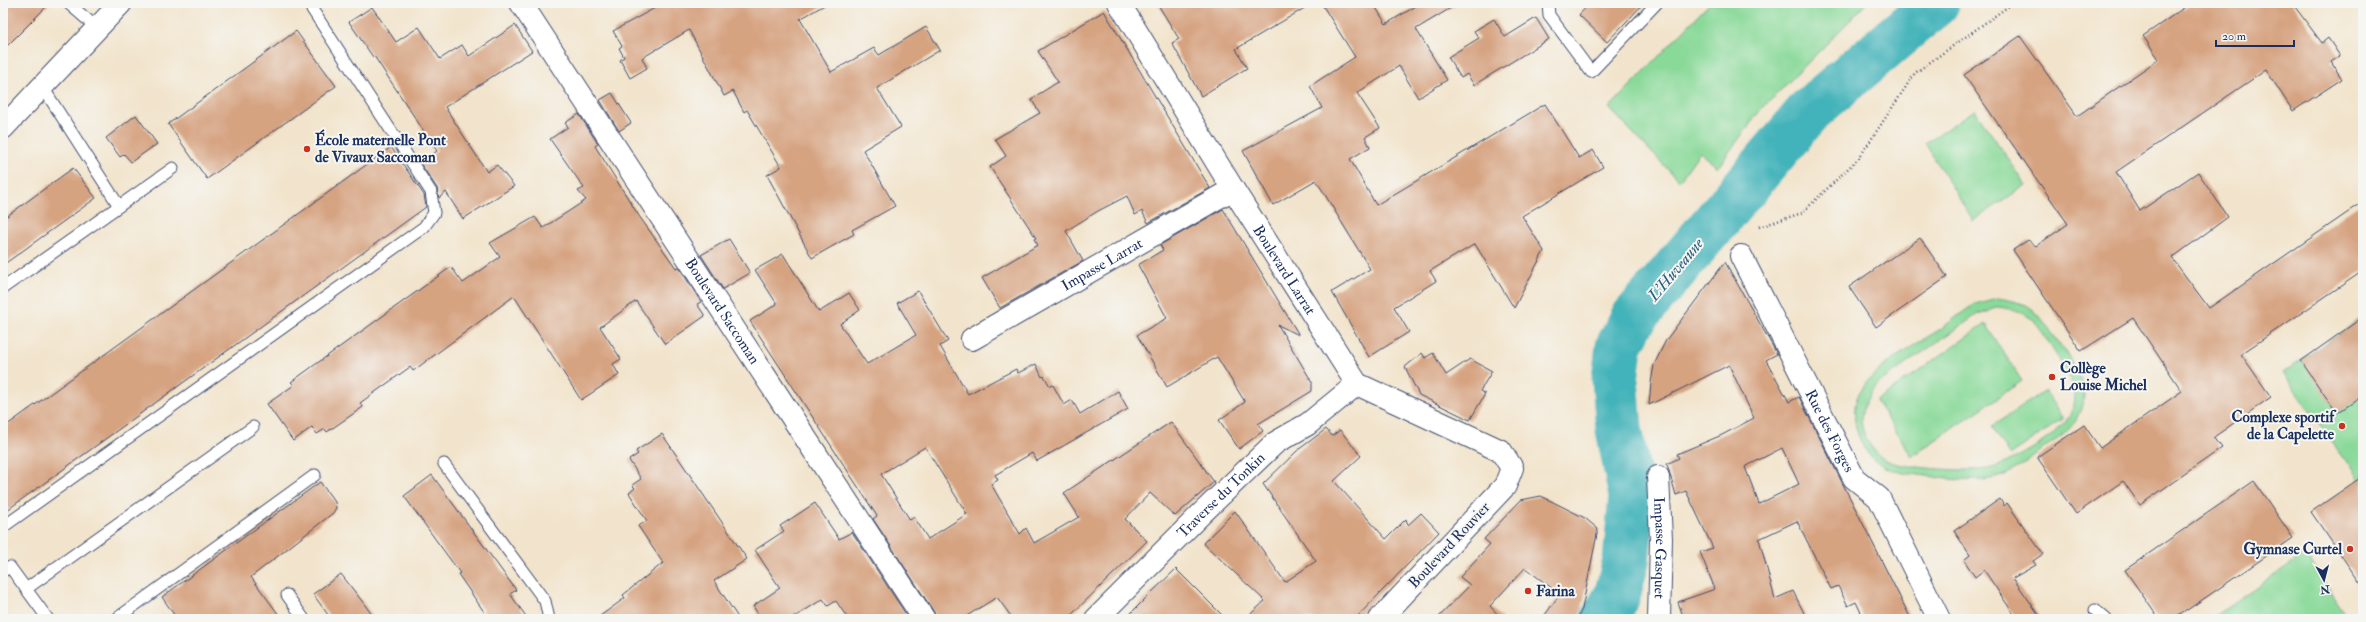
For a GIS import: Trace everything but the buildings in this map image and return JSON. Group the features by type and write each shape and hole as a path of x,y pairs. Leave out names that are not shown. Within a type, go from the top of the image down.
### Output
{"street":[{"path":"3,128 121,3"},
{"name":"Boulevard Saccoman","path":"521,3 924,619"},
{"name":"Boulevard Larrat","path":"1119,3 1233,189 1357,384"},
{"name":"Impasse Larrat","path":"972,339 1233,189"},
{"name":"Rue des Forges","path":"1741,256 1854,478 1879,498 1939,619"},
{"name":"Boulevard Rouvier","path":"1357,384 1501,451 1512,468 1505,486 1380,619"},
{"name":"Traverse du Tonkin","path":"1096,619 1202,512 1275,444 1308,424 1357,384"},
{"name":"Impasse Gasquet","path":"1658,477 1661,539 1659,619"}],"lane":[{"path":"68,3 97,28"},
{"path":"3,528 424,227 434,213 430,192 308,3"},
{"path":"1548,3 1549,15 1591,72 1657,3"},
{"path":"42,86 119,206"},
{"path":"3,288 173,168"},
{"path":"26,589 253,427"},
{"path":"444,464 545,601 549,619"},
{"path":"116,619 315,475"},
{"path":"3,571 10,567 48,619"},
{"path":"287,595 304,619"},
{"path":"2095,610 2106,619"}],"path":[{"path":"1759,227 1802,213 1859,158 1915,73 2013,3"}],"green space":[{"path":"1710,3 1867,3 1759,112 1718,167 1700,152 1679,181 1609,108"},
{"path":"1975,110 2026,185 1973,221 1925,143"},
{"path":"1998,298 2020,303 2034,310 2072,361 2078,372 2084,395 2083,406 2078,418 2059,438 2017,468 2000,477 1967,480 1903,473 1889,469 1876,461 1866,451 1856,427 1855,404 1862,388 1894,358 1942,328 1967,309 1976,304","holes":["1999,307 2018,311 2034,320 2071,378 2074,389 2073,405 2069,416 2060,428 2041,443 2018,457 1996,467 1987,469 1951,470 1919,467 1893,463 1880,456 1867,439 1861,419 1863,408 1867,400 1880,382 1978,314"]},
{"name":"Complexe sportif de la Capelette","path":"2363,317 2363,587 2359,479 2283,373"},
{"path":"1985,324 2022,381 1912,456 1876,401"},
{"path":"2045,391 2063,419 2010,455 1992,426"},
{"path":"2305,554 2349,619 2210,619"}],"waterway":[{"name":"L'Huveaune","path":"1604,619 1617,596 1626,561 1632,496 1619,429 1615,380 1619,346 1633,319 1811,109 1936,3"}],"place":[{"name":"École maternelle Pont de Vivaux Saccoman","path":"307,149"},
{"name":"Collège Louise Michel","path":"2052,377"},
{"name":"Complexe sportif de la Capelette","path":"2342,426"},
{"name":"Gymnase Curtel","path":"2350,549"},
{"name":"Farina","path":"1528,591"}]}
